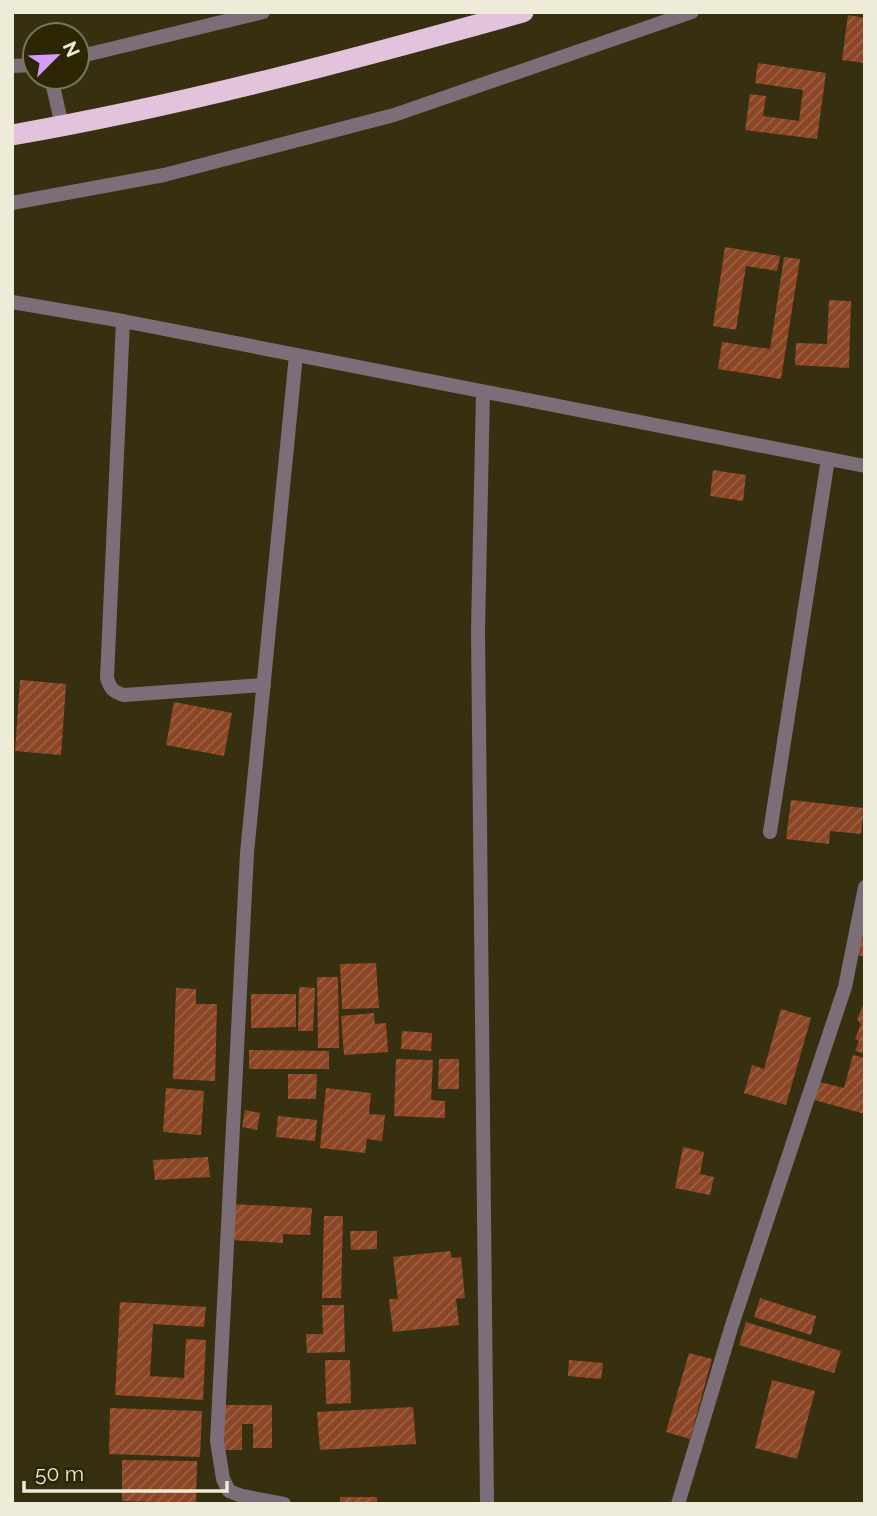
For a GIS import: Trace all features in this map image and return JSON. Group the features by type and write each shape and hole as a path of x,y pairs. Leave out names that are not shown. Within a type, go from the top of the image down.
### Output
{"highway":[{"path":"12,135 338,64 523,12"}],"street":[{"path":"91,54 263,12"},
{"path":"12,203 164,175 394,115 691,12"},
{"path":"54,91 62,126"},
{"path":"12,302 123,321 865,466"},
{"path":"123,321 107,678 110,686 114,692 124,695 264,685"},
{"path":"284,1504 229,1491 223,1479 217,1441 247,853 296,355"},
{"path":"483,391 478,631 487,1504"},
{"path":"770,832 828,459"},
{"path":"678,1504 732,1325 845,987 865,887"}],"building":[{"path":"848,15 865,18 865,63 842,60"},
{"path":"758,63 826,73 817,139 745,130 750,94 766,96 763,116 799,121 803,90 755,83"},
{"path":"725,247 780,256 777,271 746,266 736,330 713,326"},
{"path":"784,257 800,259 781,379 718,369 722,342 770,349"},
{"path":"829,300 851,301 849,368 795,365 796,343 827,344"},
{"path":"713,470 746,475 743,501 710,496"},
{"path":"20,680 66,684 61,755 15,751"},
{"path":"174,702 232,713 224,756 166,745"},
{"path":"791,800 864,808 861,834 830,831 829,844 786,839"},
{"path":"861,926 865,927 865,957 854,954"},
{"path":"376,963 379,1008 342,1009 340,964"},
{"path":"317,977 338,977 339,1048 318,1048"},
{"path":"299,987 315,988 313,1031 298,1031"},
{"path":"176,988 196,989 196,1004 217,1004 215,1081 173,1079"},
{"path":"251,994 296,994 296,1027 251,1028"},
{"path":"865,1001 865,1054 855,1051 859,1041 855,1039 861,1024 857,1019"},
{"path":"781,1009 811,1018 786,1105 744,1093 752,1065 764,1069"},
{"path":"374,1013 375,1024 386,1023 388,1052 344,1055 341,1016"},
{"path":"402,1031 432,1033 431,1051 401,1049"},
{"path":"249,1050 329,1051 329,1069 249,1069"},
{"path":"853,1055 865,1058 865,1114 811,1099 816,1081 844,1088"},
{"path":"396,1059 433,1060 431,1100 445,1101 445,1118 394,1116"},
{"path":"439,1059 459,1059 459,1089 438,1089"},
{"path":"288,1074 317,1074 316,1099 288,1099"},
{"path":"166,1088 204,1091 201,1135 163,1132"},
{"path":"326,1088 371,1093 369,1114 385,1115 382,1141 367,1139 365,1153 320,1148"},
{"path":"245,1110 260,1113 257,1130 242,1127"},
{"path":"278,1116 317,1120 315,1141 276,1137"},
{"path":"683,1147 704,1152 700,1174 714,1177 710,1195 675,1188"},
{"path":"208,1157 210,1177 155,1180 153,1160"},
{"path":"232,1204 312,1208 310,1235 283,1234 283,1243 231,1240"},
{"path":"324,1216 343,1216 341,1298 322,1298"},
{"path":"350,1231 377,1231 377,1249 351,1250"},
{"path":"450,1251 452,1258 461,1257 465,1298 456,1299 459,1325 393,1332 389,1299 398,1299 393,1257"},
{"path":"760,1298 816,1316 811,1335 754,1317"},
{"path":"120,1302 206,1307 204,1327 153,1324 150,1376 184,1378 186,1339 206,1340 203,1400 115,1395"},
{"path":"322,1305 344,1305 345,1352 307,1353 306,1334 323,1334"},
{"path":"746,1322 841,1351 834,1373 739,1345"},
{"path":"689,1353 712,1359 690,1439 666,1432"},
{"path":"325,1360 350,1360 351,1403 326,1404"},
{"path":"569,1360 603,1363 601,1379 568,1376"},
{"path":"772,1380 815,1391 797,1459 755,1448"},
{"path":"223,1405 272,1405 272,1448 253,1448 253,1424 242,1424 242,1450 223,1450"},
{"path":"413,1407 416,1444 320,1450 317,1412"},
{"path":"110,1408 202,1411 200,1457 109,1454"},
{"path":"122,1460 197,1461 196,1503 122,1501"},
{"path":"340,1497 377,1497 377,1504 340,1504"}]}
